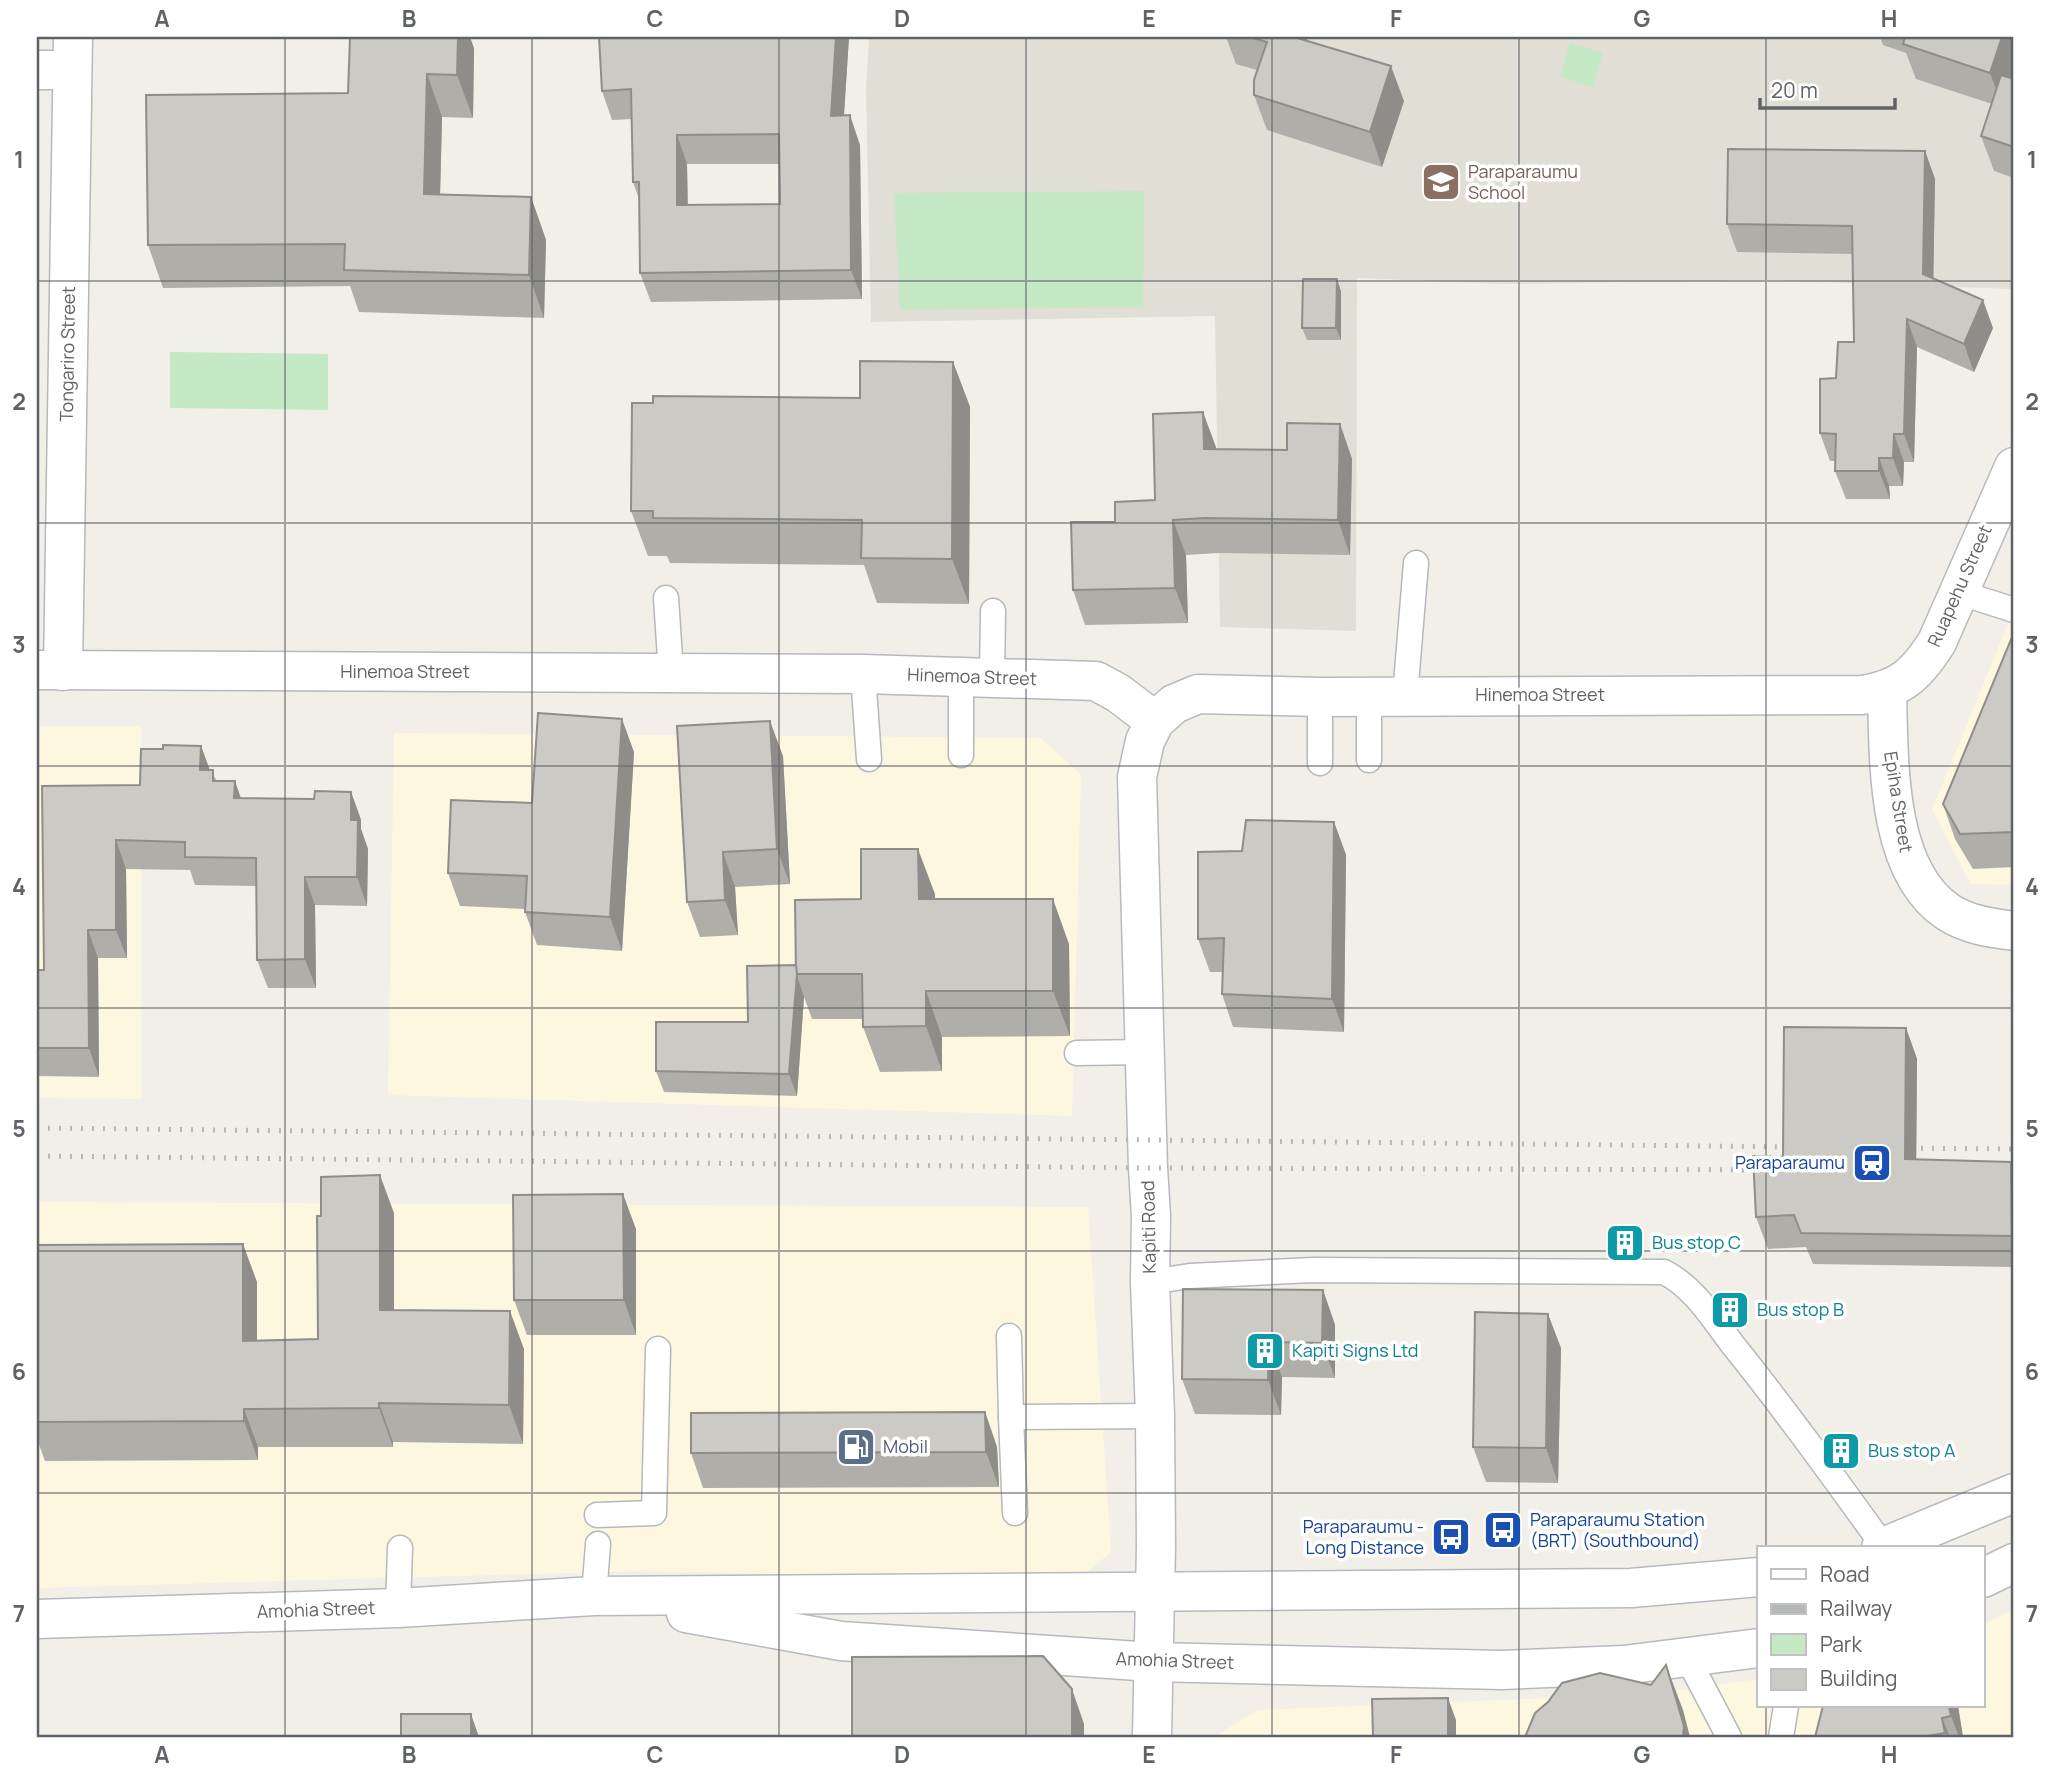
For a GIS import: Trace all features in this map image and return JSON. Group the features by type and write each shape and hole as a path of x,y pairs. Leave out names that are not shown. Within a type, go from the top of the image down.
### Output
{"street":[{"name":"Tongariro Street","path":"50,671 61,59"},
{"name":"Ruapehu Street","path":"1887,691 1898,685 1927,658 1937,642 2014,467"},
{"name":"Hinemoa Street","path":"50,671 863,674 1096,681 1118,693 1155,721 1174,704 1198,694 1320,697 1849,695 1887,691"},
{"name":"Epiha Street","path":"1887,691 1889,751 1895,800 1901,842 1911,870 1925,892 1948,912 1976,925 2014,931"},
{"name":"Kapiti Road","path":"1152,1737 1156,1593 1155,1416 1150,1282 1152,1216 1148,1168 1137,777 1145,741 1155,721"},
{"path":"1888,1546 2014,1493"},
{"path":"1984,1577 2014,1563"},
{"name":"Amohia Street","path":"37,1619 398,1608 594,1596 1631,1588 1757,1577"},
{"name":"Amohia Street","path":"594,1596 841,1641 1153,1662 1502,1670 1624,1665 1757,1648"}],"lane":[{"path":"1369,760 1387,696 1416,563"},
{"path":"1958,592 2014,610"},
{"path":"666,598 671,673"},
{"path":"961,755 993,611"},
{"path":"863,674 869,759"},
{"path":"1320,697 1320,763"},
{"path":"1077,1053 1145,1052"},
{"path":"1150,1282 1190,1276 1313,1270 1664,1272 1675,1278 1694,1296 1777,1399 1882,1546"},
{"path":"1009,1336 1015,1513"},
{"path":"597,1514 654,1513 658,1349"},
{"path":"1011,1417 1155,1416"},
{"path":"594,1596 598,1544"},
{"path":"398,1608 400,1548"},
{"path":"1688,1659 1729,1737"},
{"path":"1781,1737 1786,1708"}],"shaded area":[{"name":"Paraparaumu School","path":"869,37 2014,37 2014,289 1763,280 1506,284 1357,278 1356,631 1220,627 1215,316 871,322 866,92"},
{"path":"2014,609 2014,885 1971,884 1932,810"},
{"path":"37,726 141,726 141,1099 37,1098"},
{"path":"394,733 1040,738 1081,774 1072,1116 388,1095"},
{"path":"37,1202 1088,1207 1111,1552 1076,1581 636,1571 37,1588"},
{"path":"2014,1609 2014,1737 1214,1737 1258,1710 1652,1694 1757,1679 1757,1708 1984,1708 1984,1624"}],"green space":[{"path":"1570,43 1603,53 1593,87 1560,77"},
{"path":"1144,191 1143,307 900,310 894,193"},
{"path":"170,352 328,354 328,410 170,408"}],"building":[{"path":"350,37 458,37 457,75 427,74 424,194 531,197 529,275 344,270 345,244 148,245 146,95 348,93"},
{"path":"599,37 836,37 831,116 850,115 851,270 640,273 639,182 633,182 631,89 602,91","holes":["779,134 780,204 677,205 677,135"]},
{"path":"1249,37 1294,37 1391,66 1370,132 1254,95 1254,80 1267,42"},
{"path":"1905,37 2002,37 1990,73 1903,44"},
{"path":"2001,75 2014,79 2014,147 1981,136"},
{"path":"1728,149 1925,151 1923,274 1983,300 1964,344 1907,319 1904,434 1894,434 1893,458 1879,458 1879,471 1835,471 1836,434 1820,433 1820,379 1836,378 1838,342 1854,342 1852,226 1727,224"},
{"path":"1303,279 1337,279 1336,328 1302,328"},
{"path":"860,361 953,362 952,559 861,558 862,520 653,518 653,511 631,511 632,403 653,403 653,396 860,398"},
{"path":"1203,412 1204,449 1287,450 1287,423 1340,424 1338,520 1173,520 1175,588 1073,590 1071,522 1115,522 1115,502 1155,500 1153,414"},
{"path":"2012,637 2014,832 1960,834 1943,804"},
{"path":"538,713 622,719 610,917 525,912 527,876 448,873 451,800 532,803"},
{"path":"770,721 777,849 723,852 725,900 687,902 677,726"},
{"path":"163,745 201,746 200,770 213,770 213,781 235,781 234,798 314,799 315,791 351,792 351,820 358,820 357,877 305,877 305,959 257,960 256,858 185,857 185,842 116,840 116,930 88,930 89,1048 37,1048 37,970 44,970 42,786 140,785 141,749 163,749"},
{"path":"1246,820 1334,822 1332,999 1222,994 1224,938 1198,939 1198,852 1242,851"},
{"path":"861,849 918,849 919,899 1053,899 1053,991 926,991 926,1026 863,1027 862,974 796,974 795,900 861,899"},
{"path":"796,965 789,1074 656,1071 656,1022 748,1022 747,966"},
{"path":"1784,1027 1906,1028 1905,1159 2011,1162 2012,1236 1801,1233 1794,1215 1756,1217 1753,1156 1783,1157"},
{"path":"380,1175 380,1310 510,1311 509,1405 379,1403 379,1408 244,1409 244,1421 37,1422 37,1245 243,1244 243,1341 318,1339 317,1216 321,1216 321,1177"},
{"path":"623,1194 624,1300 514,1300 513,1195"},
{"path":"1183,1289 1323,1290 1322,1343 1269,1342 1268,1380 1182,1379"},
{"path":"1475,1312 1548,1314 1546,1448 1473,1447"},
{"path":"985,1412 986,1452 691,1453 691,1413"},
{"path":"1043,1656 1072,1689 1072,1737 852,1737 852,1657"},
{"path":"1666,1665 1684,1726 1683,1737 1525,1737 1535,1713 1548,1702 1562,1683 1600,1673 1651,1685"},
{"path":"1448,1698 1448,1737 1373,1737 1372,1699"},
{"path":"1822,1708 1949,1708 1951,1716 1942,1718 1945,1733 1927,1737 1815,1737"},
{"path":"401,1714 471,1714 471,1737 401,1737"}],"railway":[{"path":"37,1128 1801,1147"},
{"path":"1899,1148 2014,1149"},
{"path":"37,1156 1148,1168 1773,1170"}],"place":[{"name":"Paraparaumu School","path":"1441,182"},
{"name":"Paraparaumu","path":"1872,1163"},
{"name":"Bus stop C","path":"1625,1243"},
{"name":"Bus stop B","path":"1730,1310"},
{"name":"Kapiti Signs Ltd","path":"1265,1351"},
{"name":"Mobil","path":"856,1447"},
{"name":"Bus stop A","path":"1841,1451"},
{"name":"Paraparaumu Station (BRT) (Southbound)","path":"1503,1530"},
{"name":"Paraparaumu - Long Distance","path":"1451,1537"}]}
